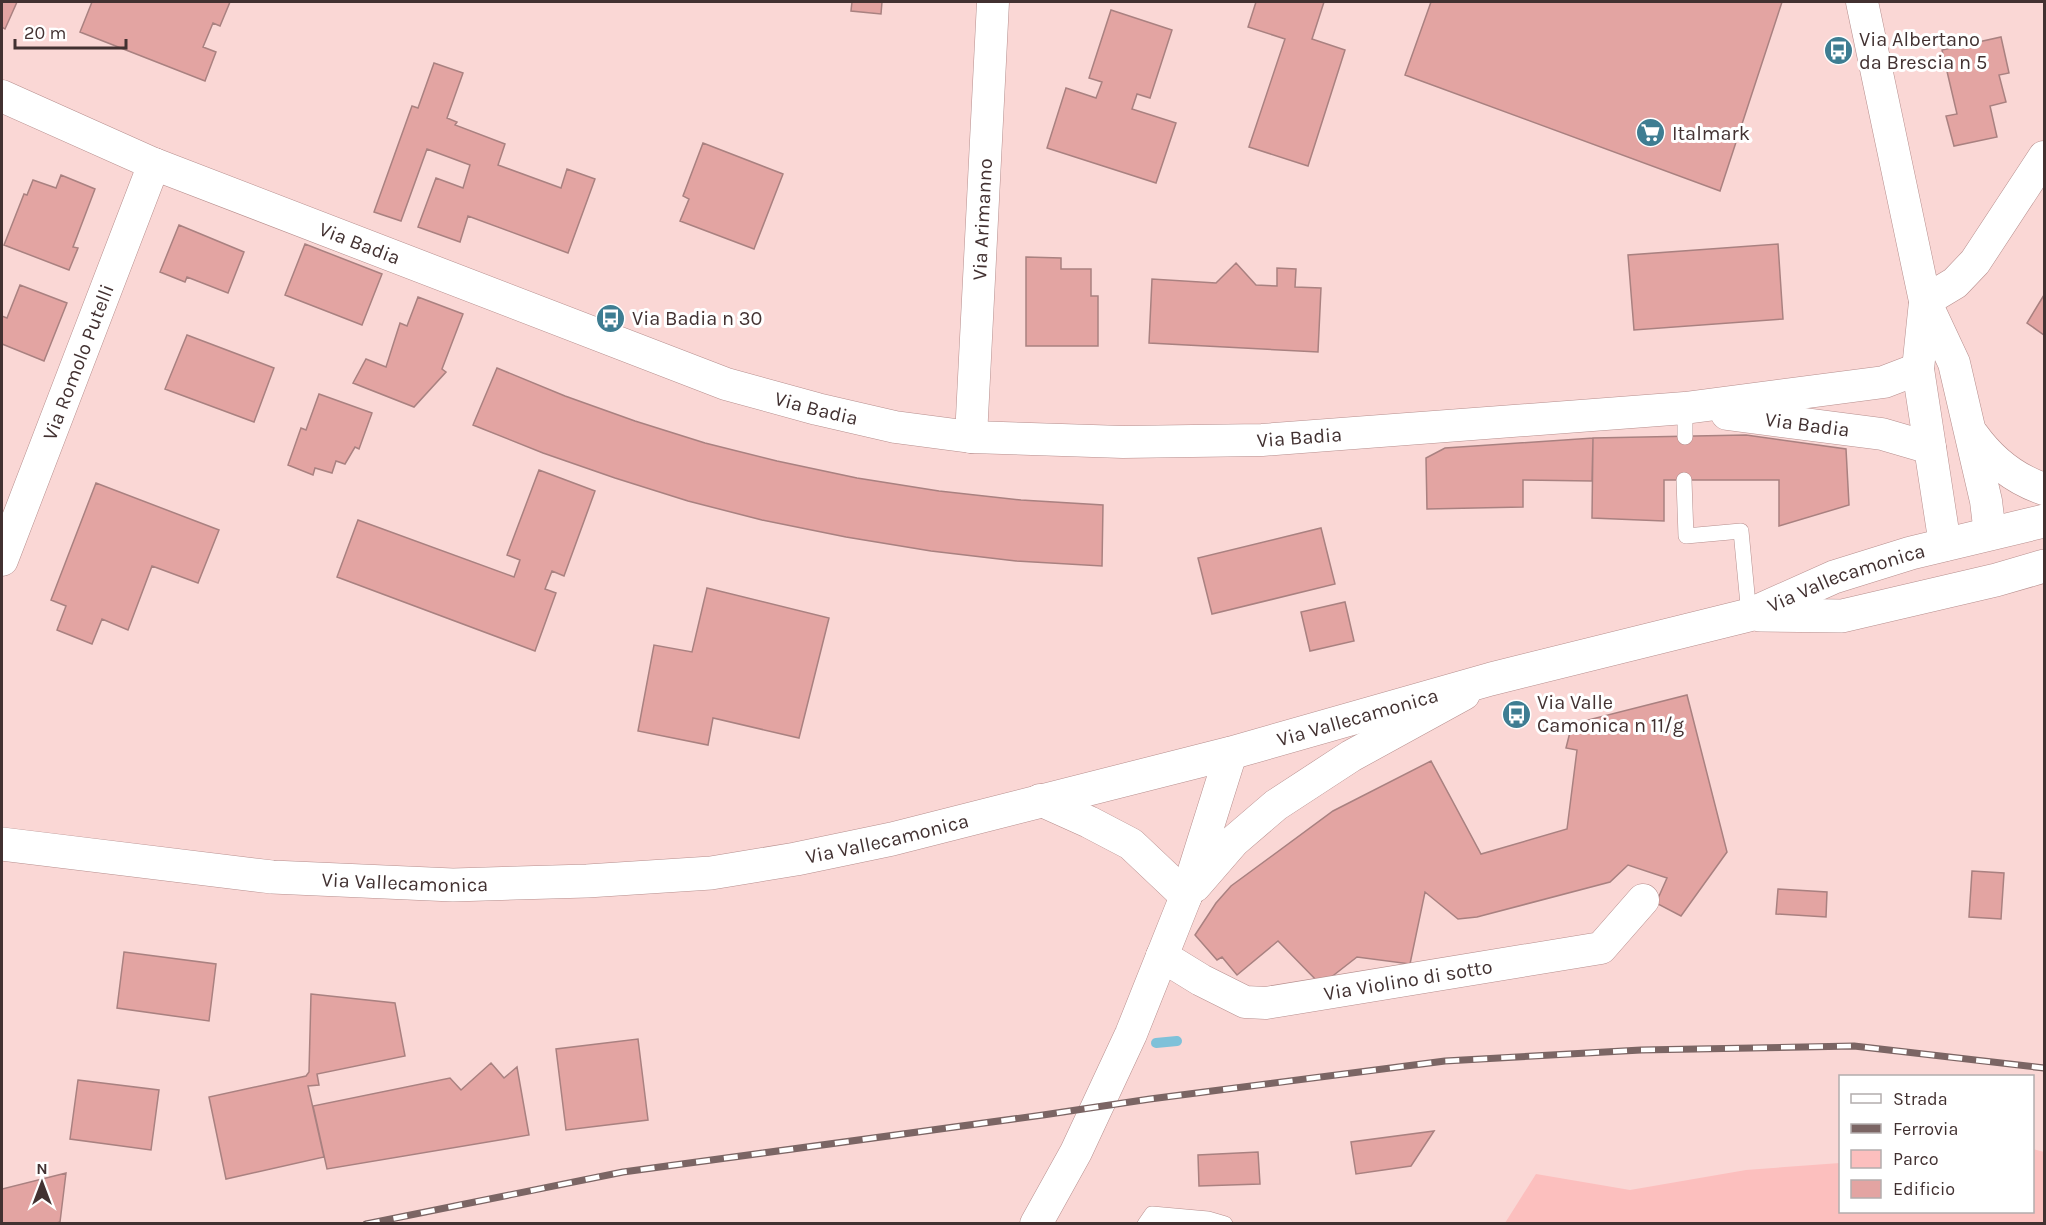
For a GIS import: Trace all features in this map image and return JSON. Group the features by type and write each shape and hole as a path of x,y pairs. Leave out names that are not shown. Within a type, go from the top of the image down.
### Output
{"main road":[{"name":"Via Vallecamonica","path":"2,844 272,877 453,885 711,873 796,859 892,839 1231,753 1491,679 1749,615 1834,577 1945,545 2044,520"},
{"path":"1990,534 1996,580"},
{"name":"Via Vallecamonica","path":"1945,545 1953,590"},
{"name":"Via Vallecamonica","path":"1749,615 1842,616 1996,580 2044,566"}],"street":[{"name":"Via Arimanno","path":"971,437 993,2"},
{"path":"1862,2 1925,301 1954,363 1986,501 1990,534"},
{"name":"Via Badia","path":"2,96 154,164 726,384 895,427 971,437 1123,442 1262,440 1685,422 1882,434 1930,448"},
{"path":"1925,301 1955,283 1975,262 2044,157"},
{"name":"Via Romolo Putelli","path":"2,560 154,164"},
{"path":"1925,301 1918,369 1945,545"},
{"name":"Via Badia","path":"1685,422 1884,382 1918,369"},
{"path":"1970,432 1984,450 2001,465 2020,478 2044,489"},
{"path":"1186,896 1234,841 1276,805 1351,756 1491,679"},
{"path":"1036,1224 1086,1131 1131,1034 1186,896 1231,753"},
{"path":"1040,800 1131,844 1186,896"},
{"name":"Via Violino di sotto","path":"1162,956 1200,980 1245,1002 1266,1003 1601,948 1643,900"}],"lane":[{"path":"1684,480 1686,536 1741,531 1749,615"},
{"path":"1145,1224 1152,1214 1208,1219 1225,1224"}],"green space":[{"path":"2034,1149 2044,1152 2044,1223 1505,1223 1536,1174 1630,1190 1746,1170 1839,1163 1839,1213 2034,1213"}],"building":[{"path":"2,2 17,2 5,29 2,27"},
{"path":"92,2 230,2 220,26 213,23 203,47 216,52 205,81 80,32"},
{"path":"852,2 882,2 881,14 851,11"},
{"path":"1256,2 1324,2 1312,39 1345,50 1308,166 1249,147 1285,39 1248,27"},
{"name":"Italmark","path":"1431,2 1782,2 1720,191 1405,75"},
{"path":"1111,10 1172,30 1150,98 1137,94 1132,109 1176,123 1156,183 1047,148 1066,88 1096,98 1102,82 1089,78"},
{"path":"2001,37 2009,73 1999,75 2006,102 1990,106 1997,137 1954,146 1946,116 1957,114 1942,50"},
{"path":"434,63 463,73 447,118 457,122 455,125 505,144 498,165 561,188 567,169 595,179 568,253 468,216 460,242 418,227 436,178 463,188 470,165 427,149 401,221 374,212 412,106 418,108"},
{"path":"703,143 783,174 754,249 680,221 689,199 683,196"},
{"path":"61,175 95,189 73,247 78,248 69,270 4,245 24,194 27,195 33,180 56,188"},
{"path":"179,225 244,252 228,293 187,277 185,282 160,272"},
{"path":"305,244 382,274 362,325 285,295"},
{"path":"1778,244 1783,319 1634,330 1628,255"},
{"path":"1026,257 1061,258 1061,269 1091,269 1091,296 1098,296 1098,346 1026,346"},
{"path":"1236,263 1256,285 1277,286 1277,268 1296,269 1295,287 1321,288 1318,352 1149,343 1152,279 1216,283"},
{"path":"20,285 67,303 44,361 2,344 2,316 7,318"},
{"path":"2044,295 2044,335 2027,323"},
{"path":"418,297 463,314 442,369 446,372 414,407 353,383 366,359 386,367 400,323 407,326"},
{"path":"187,335 274,368 254,422 165,389"},
{"path":"497,368 635,421 705,443 777,461 857,478 939,491 1021,500 1103,505 1102,566 1016,561 931,551 846,537 762,520 688,501 615,478 473,425"},
{"path":"319,394 372,413 359,449 355,447 345,464 336,461 332,473 315,468 313,475 288,465 301,428 306,430"},
{"path":"1746,435 1846,449 1849,505 1779,526 1779,480 1664,480 1664,521 1592,518 1593,438"},
{"path":"1593,438 1592,481 1523,480 1523,507 1427,509 1426,458 1445,448"},
{"path":"539,470 595,491 564,576 552,571 545,589 556,593 535,651 337,577 358,520 514,577 520,560 507,555"},
{"path":"96,483 219,530 198,583 152,566 128,630 102,619 92,644 57,630 66,606 51,600"},
{"path":"1321,528 1335,584 1212,614 1198,558"},
{"path":"707,588 829,618 799,738 713,718 708,745 638,731 654,645 692,652"},
{"path":"1345,602 1354,641 1310,651 1301,612"},
{"path":"1687,695 1727,852 1681,916 1656,903 1667,878 1628,865 1610,882 1477,917 1458,919 1425,892 1410,964 1357,957 1321,985 1278,941 1237,975 1222,957 1217,960 1195,935 1216,903 1231,886 1333,811 1431,761 1481,854 1567,829 1577,750 1566,748 1572,724"},
{"path":"1972,871 2004,873 2001,919 1969,917"},
{"path":"1778,889 1827,892 1826,917 1776,914"},
{"path":"124,952 216,964 209,1021 117,1008"},
{"path":"311,994 395,1003 405,1056 317,1074 319,1085 308,1086 324,1157 226,1179 209,1097 306,1076 309,1072"},
{"path":"638,1039 648,1120 566,1130 556,1049"},
{"path":"491,1063 504,1078 517,1067 529,1135 327,1169 313,1106 450,1078 461,1090"},
{"path":"78,1080 159,1090 151,1150 70,1139"},
{"path":"1434,1131 1411,1166 1356,1174 1351,1142"},
{"path":"1258,1152 1260,1184 1199,1186 1198,1155"},
{"path":"66,1173 60,1222 2,1224 2,1189"}],"waterway":[{"path":"1156,1043 1177,1041"}],"railway":[{"path":"366,1224 623,1172 1150,1099 1445,1061 1641,1050 1854,1046 2044,1068"}],"place":[{"name":"Via Albertano da Brescia n 5","path":"1838,50"},
{"name":"Italmark","path":"1651,133"},
{"name":"Via Badia n 30","path":"611,318"},
{"name":"Via Valle Camonica n 11/g","path":"1516,714"}]}
